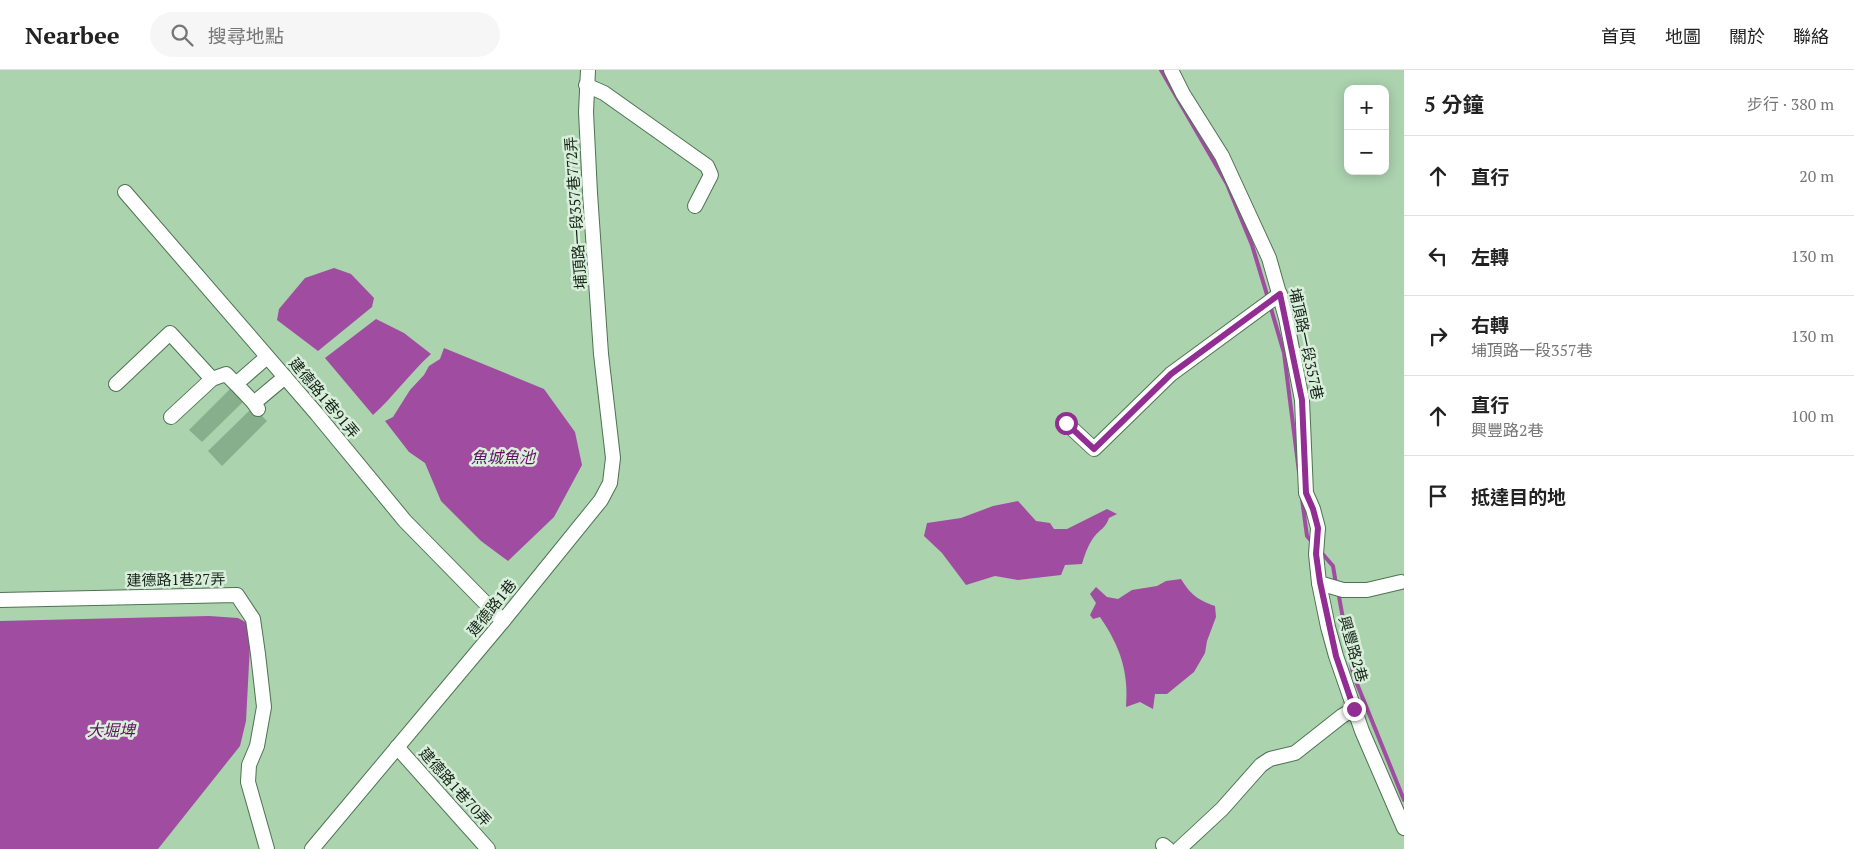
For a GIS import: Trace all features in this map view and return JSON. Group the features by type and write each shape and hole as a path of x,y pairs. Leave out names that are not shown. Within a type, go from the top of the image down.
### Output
{"street":[{"name":"埔頂路一段357巷772弄","path":"588,70 586,112 601,354"},
{"name":"埔頂路一段357巷","path":"1171,70 1183,94 1222,156 1269,258 1280,294 1302,400 1306,493 1318,528"},
{"path":"586,85 604,94 707,166 712,176 695,206"},
{"name":"建德路1巷91弄","path":"125,192 285,376 405,521 503,621"},
{"path":"1066,423 1094,449 1171,374 1280,294"},
{"path":"116,384 170,333 212,379"},
{"name":"建德路1巷","path":"312,849 503,621 600,500 610,484 613,458 601,354"},
{"path":"236,384 267,357"},
{"path":"170,416 212,379 226,374 256,406 285,376"},
{"name":"興豐路2巷","path":"1318,528 1316,554 1336,656 1362,731 1404,828"},
{"path":"1320,582 1343,590 1366,590 1401,582"},
{"name":"建德路1巷27弄","path":"0,600 238,595 254,619 258,654 264,707 257,746 249,765 248,782 267,849"},
{"path":"1179,849 1222,809 1260,765 1270,759 1295,753 1354,709"},
{"name":"建德路1巷70弄","path":"397,747 488,849"}],"water":[{"path":"334,268 351,274 374,298 372,307 318,351 277,320 279,309 305,278"},
{"path":"376,319 404,333 431,354 373,415 325,358"},
{"name":"魚城魚池","path":"444,348 544,389 575,432 582,465 554,517 508,561 481,541 441,501 425,463 409,452 385,421 393,417 410,390 424,375 429,366 440,359"},
{"path":"1018,501 1036,521 1050,523 1054,529 1067,529 1107,509 1117,514 1109,518 1104,527 1094,537 1082,564 1065,565 1061,575 1018,580 995,576 966,585 942,553 924,536 927,523 961,518 993,506"},
{"path":"1181,579 1195,596 1215,606 1216,617 1207,641 1205,653 1194,672 1167,694 1155,694 1153,709 1140,702 1126,707 1126,682 1122,660 1113,638 1100,617 1093,619 1090,615 1096,603 1090,594 1096,587 1107,597 1118,599 1132,590 1157,586 1166,581"},
{"name":"大堀埤","path":"209,616 238,618 249,624 250,645 246,721 240,746 158,849 0,849 0,621"}],"building":[{"path":"236,383 249,396 202,442 189,430"},
{"path":"253,407 267,421 222,466 208,451"}],"waterway":[{"path":"1161,70 1227,184 1252,245 1268,298"},
{"path":"1270,305 1284,353 1299,472"},
{"path":"1302,499 1307,536 1312,542"},
{"path":"1320,551 1333,566 1336,584"},
{"path":"1338,591 1353,674 1404,800"}],"route":[{"path":"1066,423 1094,449 1171,374 1280,294 1302,400 1306,493 1318,528 1316,554 1328,627 1354,709"}]}
